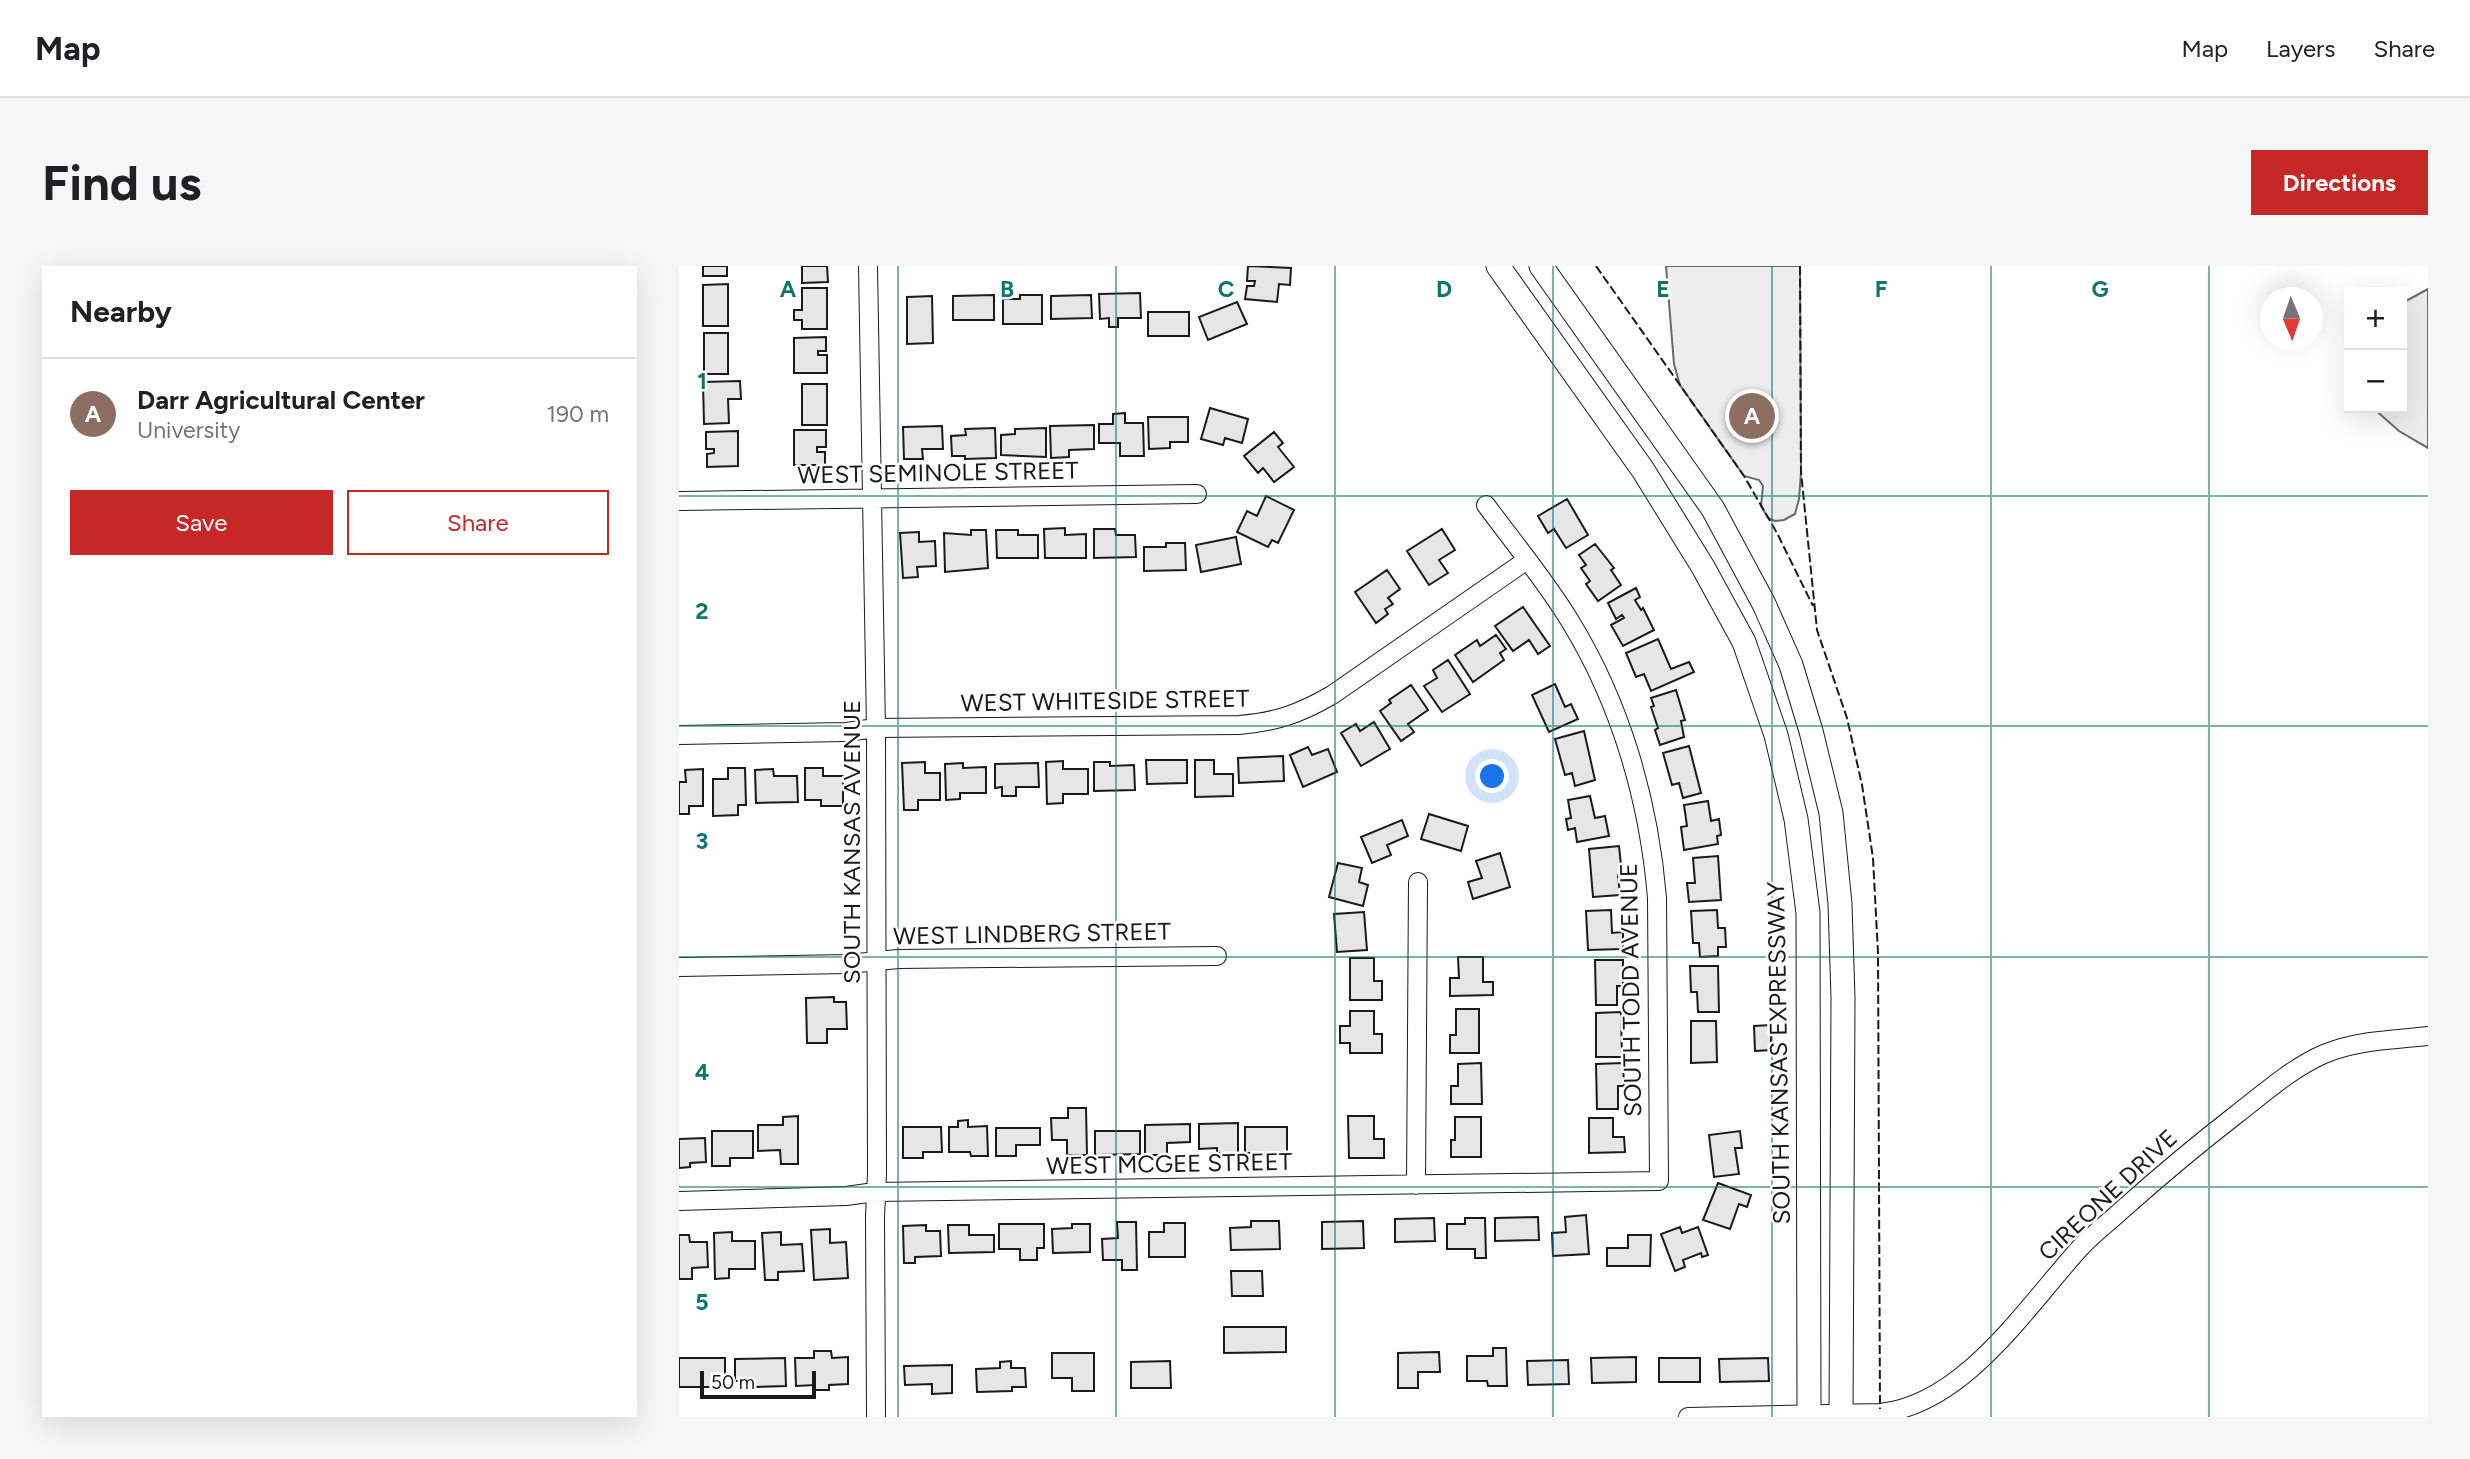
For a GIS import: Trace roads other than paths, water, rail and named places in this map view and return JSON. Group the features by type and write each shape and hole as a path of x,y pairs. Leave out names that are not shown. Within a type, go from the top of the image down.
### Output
{"main road":[{"name":"SOUTH KANSAS EXPRESSWAY","path":"1498,266 1643,470 1703,567 1744,642 1776,735 1796,819 1808,913 1809,1416"},
{"path":"1541,266 1713,509 1765,604 1791,665 1811,731 1831,813 1840,904 1843,998 1841,1416"}],"street":[{"name":"SOUTH KANSAS AVENUE","path":"868,266 876,728 876,1417"},
{"name":"WEST SEMINOLE STREET","path":"679,501 1197,494"},
{"name":"SOUTH TODD AVENUE","path":"1486,505 1570,621 1601,679 1626,743 1654,862 1658,934 1659,1181"},
{"name":"WEST WHITESIDE STREET","path":"679,735 846,732 876,728 1239,725 1269,722 1332,695 1527,560"},
{"path":"1416,1185 1417,882"},
{"name":"WEST LINDBERG STREET","path":"679,967 1217,956"},
{"name":"CIREONE DRIVE","path":"1688,1417 1841,1416 1889,1412 1911,1407 1946,1387 1996,1344 2082,1246 2179,1158 2284,1078 2324,1054 2360,1043 2428,1036"},
{"name":"WEST MCGEE STREET","path":"679,1201 846,1196 875,1192 1659,1181"}],"place":[{"name":"Darr Agricultural Center","path":"1752,416"}]}
